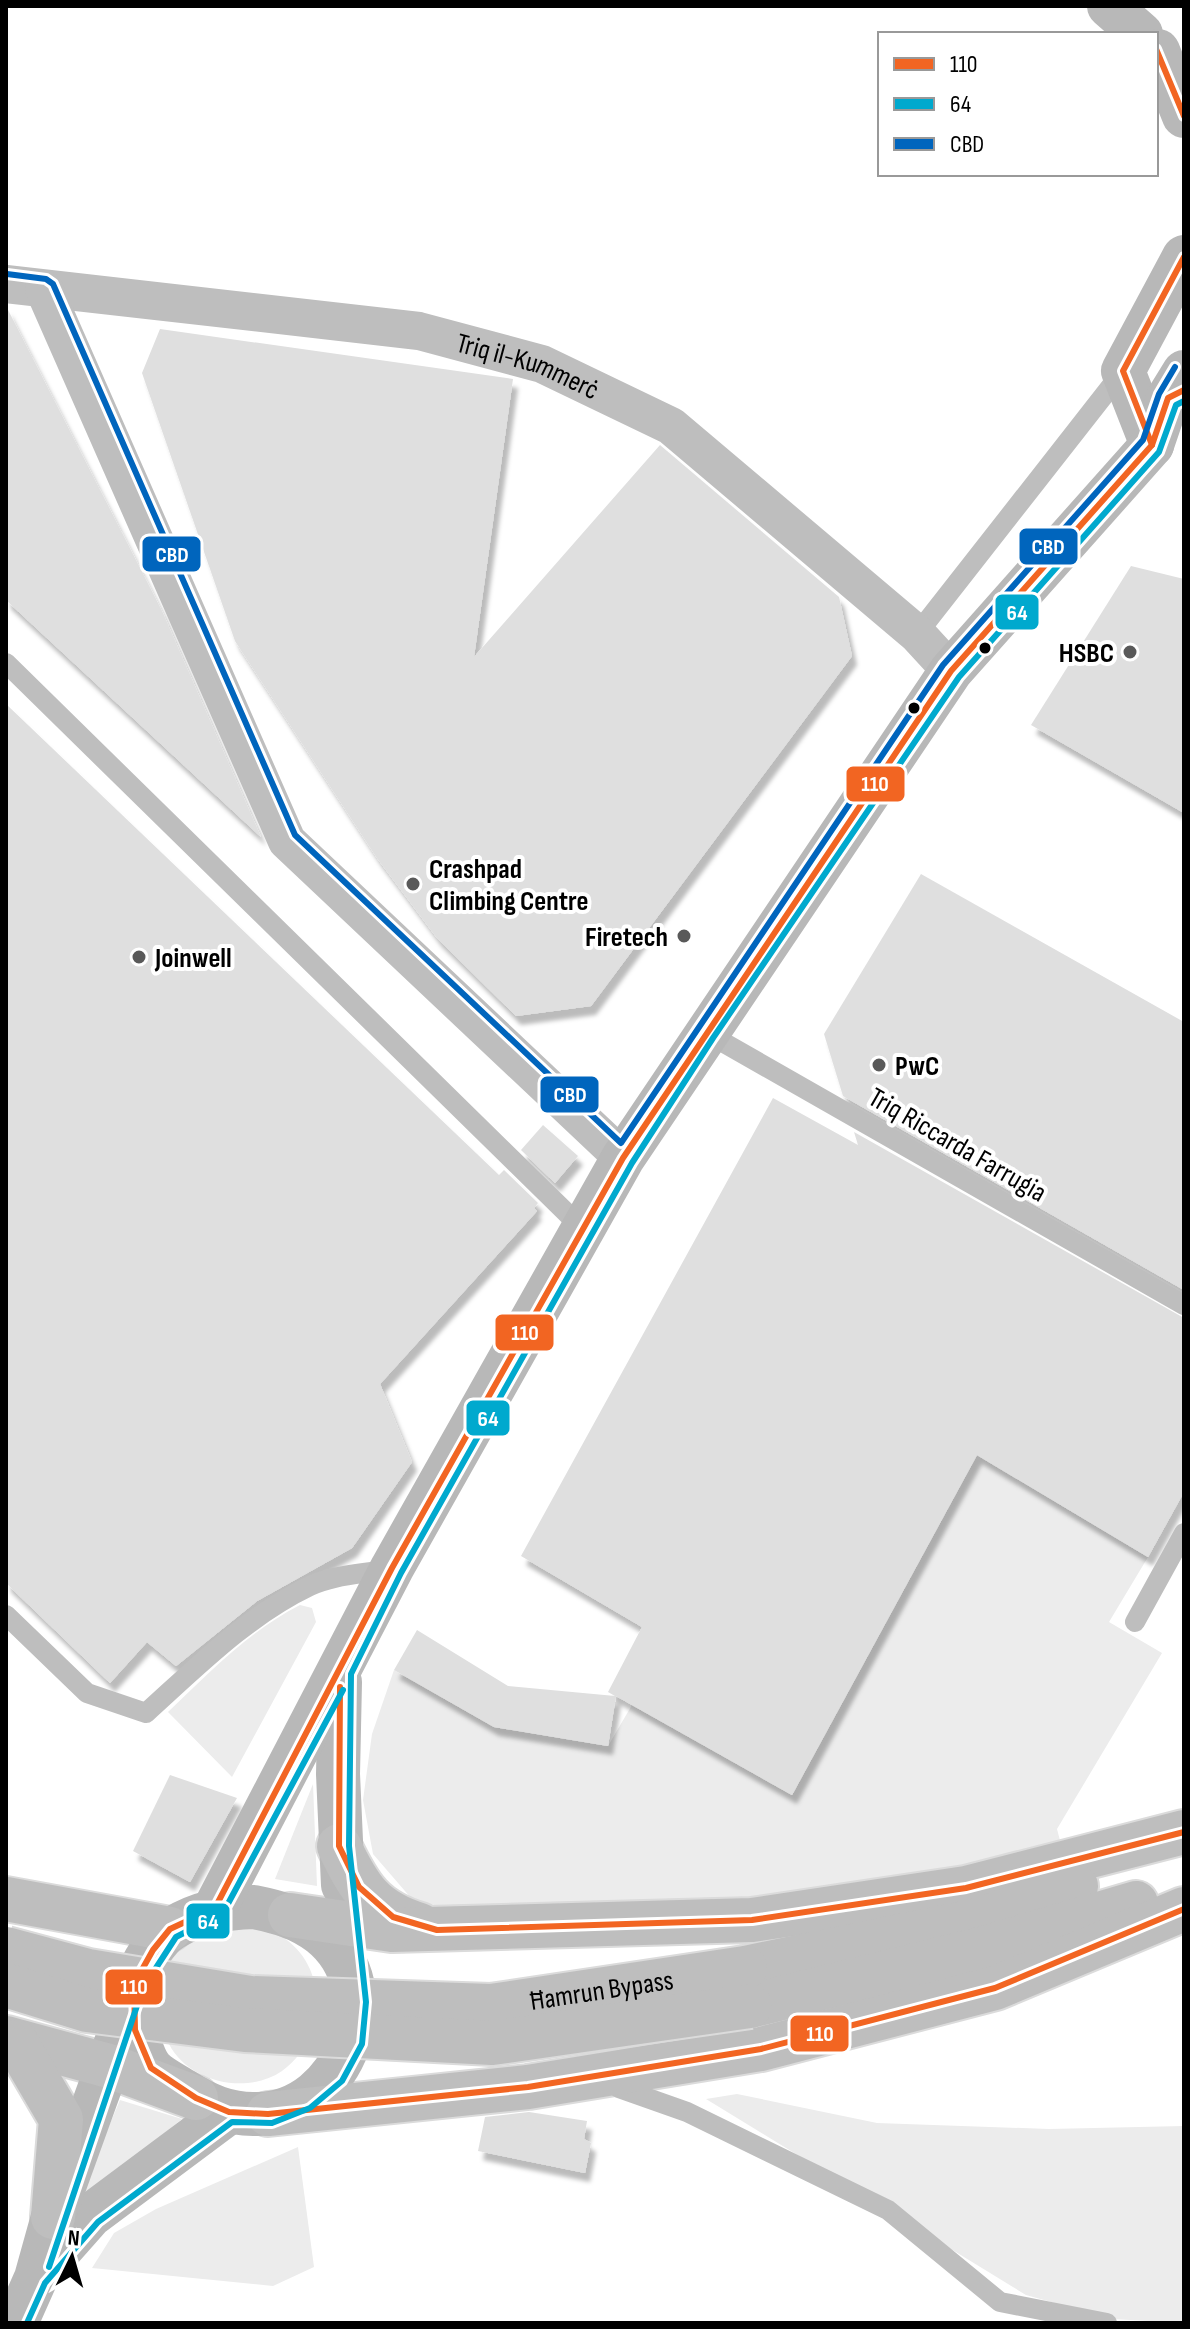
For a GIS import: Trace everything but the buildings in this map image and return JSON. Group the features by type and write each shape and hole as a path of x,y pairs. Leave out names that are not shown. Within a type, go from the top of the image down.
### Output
{"highway":[{"path":"290,1915 346,1925 437,1930 752,1920 966,1888 1184,1832"},
{"path":"339,1846 359,1887 393,1917 437,1930"},
{"name":"Ħamrun Bypass","path":"6,1949 88,1971 250,1998 491,2006 747,1987 978,1920 1184,1848"},
{"name":"Ħamrun Bypass","path":"6,1985 87,2010 245,2030 492,2043 747,1987 984,1948 1184,1888"},
{"path":"6,1899 170,1929"},
{"path":"11,2040 109,2066 231,2108 528,2087 761,2049 995,1988 1184,1909"},
{"path":"11,2040 61,2119 53,2217"}],"main road":[{"path":"1158,62 1184,116"},
{"path":"1152,445 1123,371 1184,257"},
{"path":"215,1908 341,1672 392,1568 623,1158 951,671 1152,445 1179,386"},
{"path":"36,2278 91,2215 231,2108 304,2100 334,2075 352,2041 356,2002 339,1846 341,1672"},
{"path":"16,2323 36,2278 53,2217 109,2066 134,1984 153,1950 170,1929 215,1908 254,1907 290,1915 323,1935 346,1966 356,2002"},
{"path":"134,1984 135,2030 151,2068 231,2108"}],"street":[{"path":"1084,6 1134,32"},
{"name":"Triq il-Kummerċ","path":"6,284 419,331 542,364 671,426 917,634 951,671"},
{"path":"44,289 287,841 623,1158"}],"lane":[{"path":"917,634 1123,371"},
{"path":"6,663 583,1229"},
{"name":"Triq Riccarda Farrugia","path":"705,1032 1184,1305"},
{"path":"1135,1622 1184,1533"},
{"path":"6,1615 87,1693 146,1713 219,1647 268,1610 313,1584 392,1568"},
{"path":"618,2072 619,2088 687,2112 888,2210 1000,2302 1107,2323"}],"shaded area":[{"path":"977,1455 1148,1557 1109,1622 1162,1653 1057,1829 1063,1852 727,1910 467,1915 411,1898 373,1854 363,1800 372,1734 394,1670 494,1727 608,1746 632,1705 792,1795"},
{"path":"300,1605 312,1608 316,1622 232,1777 168,1712 247,1640"},
{"path":"313,1784 317,1886 275,1879"},
{"path":"228,1924 262,1929 281,1936 297,1949 315,1983 317,2003 308,2041 282,2071 252,2082 220,2081 204,2076 178,2057 168,2039 166,1992 170,1963 189,1943"},
{"path":"737,2094 877,2123 1049,2129 1184,2126 1184,2323 1112,2319 1026,2295 706,2099"},
{"path":"120,2100 182,2119 75,2206"},
{"path":"298,2147 314,2267 273,2286 92,2268 114,2233 156,2209"}],"transit line":[{"name":"110","path":"1158,54 1184,116"},
{"name":"110","path":"1152,445 1123,371 1184,257"},
{"name":"CBD","path":"7,274 46,279 53,284 295,835 621,1143 943,665 1143,440 1159,394 1175,367"},
{"name":"110","path":"1184,390 1168,398 1152,445 951,671 623,1158 392,1568 215,1908 170,1929 153,1950 134,1984 135,2030 151,2068 196,2098 229,2112 268,2114 528,2087 761,2049 995,1988 1184,1909"},
{"name":"64","path":"27,2323 45,2283 98,2222 232,2122 272,2123 310,2108 342,2081 362,2044 366,2002 349,1846 351,1674 401,1573 632,1163 713,1038 959,677 1159,452 1176,405 1184,401"},
{"name":"110","path":"340,1687 339,1846 359,1887 393,1917 437,1930 752,1920 966,1888 1184,1832"},
{"name":"64","path":"49,2267 143,1988 176,1937 223,1913 343,1690"}],"place":[{"name":"HSBC","path":"1130,652"},
{"name":"Crashpad Climbing Centre","path":"413,884"},
{"name":"Firetech","path":"684,936"},
{"name":"Joinwell","path":"139,957"},
{"name":"PwC","path":"879,1065"}]}
